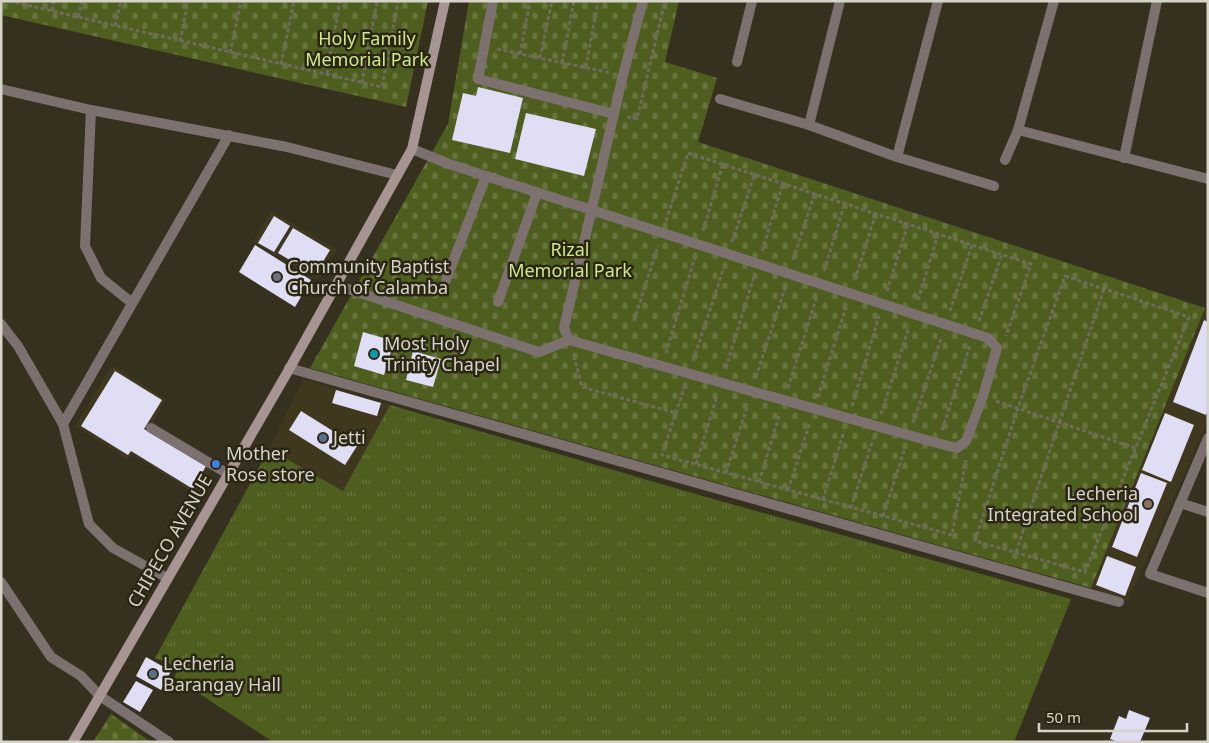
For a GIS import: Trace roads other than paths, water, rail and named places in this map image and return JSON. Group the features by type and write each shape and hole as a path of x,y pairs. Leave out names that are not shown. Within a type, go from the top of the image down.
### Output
{"main road":[{"name":"CHIPECO AVENUE","path":"73,742 289,368 412,148 445,1"}],"street":[{"path":"493,1 478,79 614,114"},
{"path":"569,340 564,328 614,114 643,1"},
{"path":"737,62 752,1"},
{"path":"809,125 840,1"},
{"path":"898,157 938,1"},
{"path":"1005,160 1018,130 1054,1"},
{"path":"1124,158 1157,1"},
{"path":"1,89 91,110 287,147 397,175"},
{"path":"720,100 809,125 898,157 994,186"},
{"path":"91,110 86,246 101,278 132,303"},
{"path":"1018,130 1208,179"},
{"path":"63,424 229,135"},
{"path":"336,285 539,352 569,340 957,448 966,441 983,396 997,348 988,338 537,193 450,164 412,148"},
{"path":"446,280 486,176"},
{"path":"498,302 537,193"},
{"path":"1,324 18,346 63,424 89,524 113,548 167,578"},
{"path":"289,368 1119,602"},
{"path":"152,428 228,474"},
{"path":"1208,439 1150,574 1208,594"},
{"path":"1180,503 1208,512"},
{"path":"1,582 51,657 81,676 100,696 169,742"}],"place":[{"name":"Community Baptist Church of Calamba","path":"277,277"},
{"name":"Most Holy Trinity Chapel","path":"374,354"},
{"name":"Jetti","path":"323,438"},
{"name":"Mother Rose store","path":"216,464"},
{"name":"Lecheria Integrated School","path":"1148,504"},
{"name":"Lecheria Barangay Hall","path":"153,674"}],"park label":[{"name":"Holy Family Memorial Park","path":"367,49"},
{"name":"Rizal Memorial Park","path":"570,260"}]}
